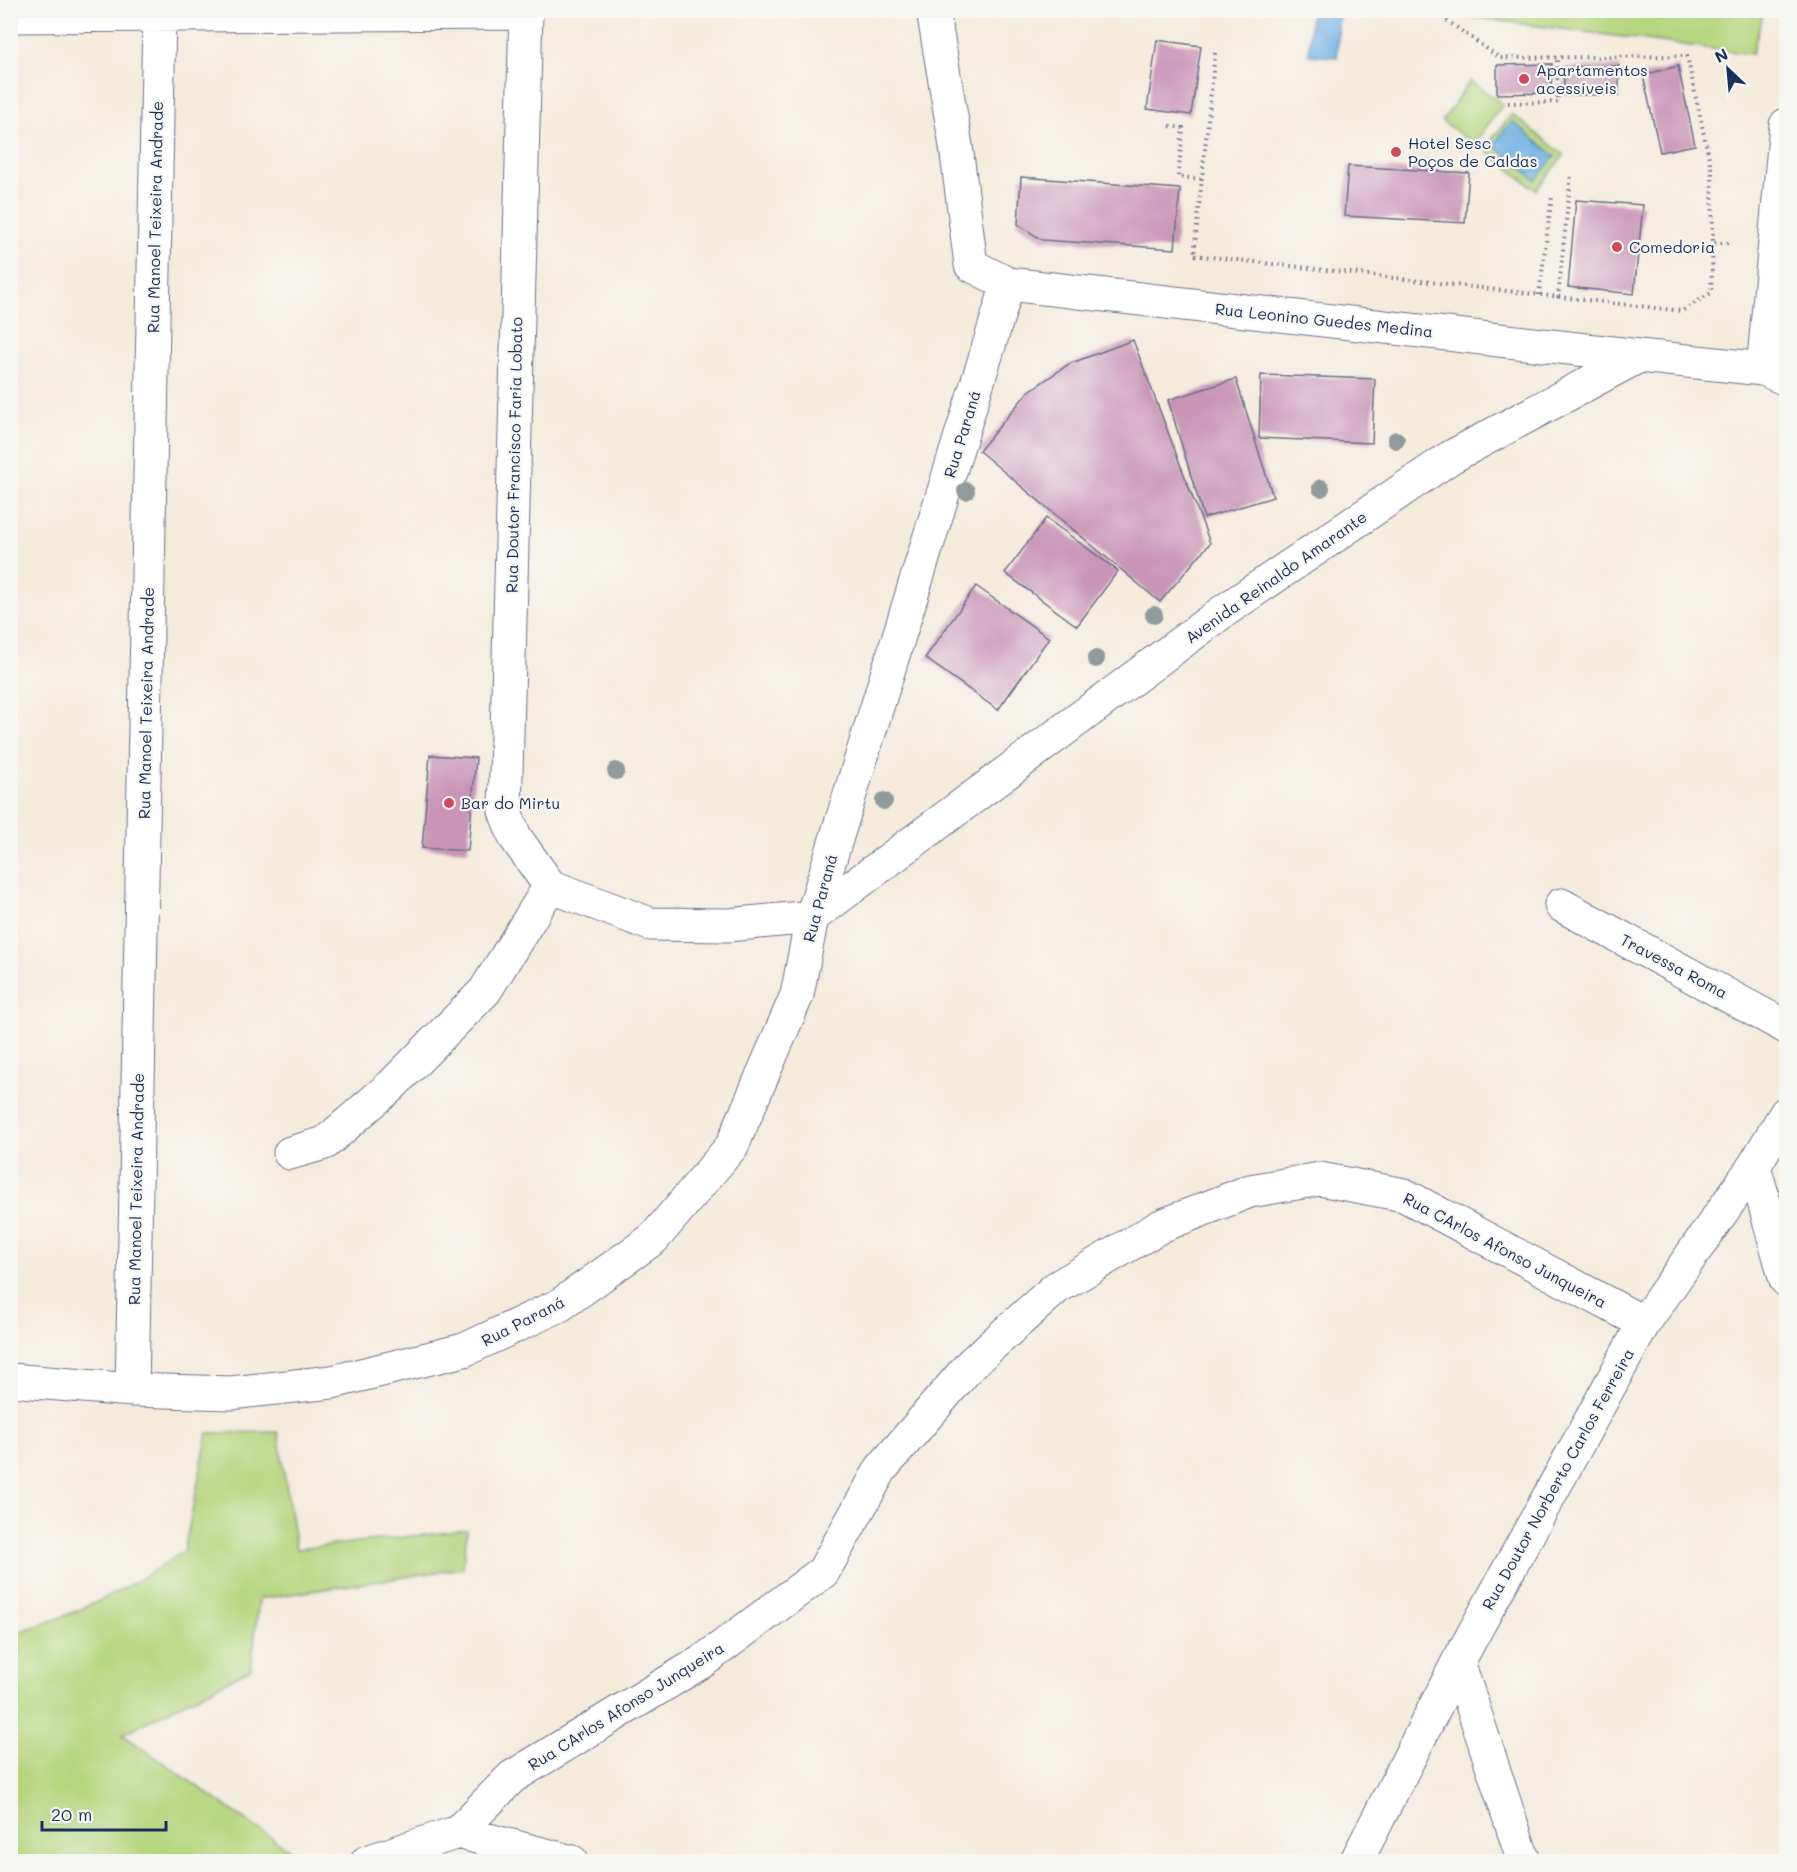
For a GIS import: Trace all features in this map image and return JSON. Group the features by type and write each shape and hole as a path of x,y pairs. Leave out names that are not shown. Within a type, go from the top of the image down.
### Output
{"street":[{"path":"933,10 956,146 971,265 1008,284"},
{"path":"10,16 526,11"},
{"name":"Rua Doutor Francisco Faria Lobato","path":"526,11 505,811 515,837 549,886"},
{"name":"Rua Manoel Teixeira Andrade","path":"132,1390 159,16"},
{"path":"1639,356 1775,374 1786,125"},
{"name":"Rua Leonino Guedes Medina","path":"1008,284 1639,356"},
{"name":"Rua Paraná","path":"10,1380 132,1390 231,1393 332,1382 464,1350 560,1305 654,1238 732,1146 797,995 812,917 1008,284"},
{"name":"Avenida Reinaldo Amarante","path":"812,917 1221,613 1451,457 1639,356"},
{"path":"290,1153 325,1143 391,1086 484,991 549,886 650,924 728,925 812,917"},
{"name":"Travessa Roma","path":"1561,905 1786,1027"},
{"name":"Rua Doutor Norberto Carlos Ferreira","path":"1356,1862 1458,1662 1644,1323 1754,1166 1786,1113"},
{"path":"1754,1166 1786,1280"},
{"name":"Rua CArlos Afonso Junqueira","path":"458,1832 512,1778 703,1661 823,1572 881,1469 972,1363 1056,1288 1161,1226 1250,1191 1320,1179 1404,1195 1644,1323"},
{"path":"1458,1662 1524,1862"},
{"path":"367,1862 458,1832 572,1862"}],"path":[{"path":"1215,53 1194,255 1682,311 1711,293 1712,172 1687,56 1500,58 1432,10"},
{"path":"1508,103 1558,102 1557,58"},
{"path":"1170,126 1183,128 1178,177 1203,179"},
{"path":"1558,298 1571,174"},
{"path":"1539,295 1552,196"},
{"path":"1713,243 1732,243"}],"green space":[{"path":"1424,11 1764,11 1752,54"},
{"path":"1470,81 1503,104 1474,144 1442,121"},
{"path":"1512,114 1564,155 1536,190 1484,149"},
{"path":"278,1432 296,1549 467,1530 463,1568 259,1599 251,1669 122,1734 302,1859 294,1862 11,1861 11,1634 57,1619 101,1600 184,1551 208,1433"}],"water":[{"path":"1311,11 1339,11 1337,57 1309,55"},
{"path":"1512,121 1555,156 1536,180 1493,145"}],"building":[{"path":"1157,40 1201,46 1191,115 1147,109"},
{"name":"Apartamentos acessíveis","path":"1552,64 1551,93 1497,94 1497,65"},
{"name":"Apartamentos acessíveis","path":"1619,66 1619,95 1564,95 1564,67"},
{"path":"1678,66 1695,145 1660,152 1643,75"},
{"path":"1348,166 1469,173 1465,223 1344,216"},
{"path":"1021,177 1180,189 1175,249 1042,240 1018,224"},
{"name":"Comedoria","path":"1576,200 1643,205 1634,294 1568,287"},
{"path":"1133,340 1210,543 1160,602 979,451 1028,392 1069,364"},
{"path":"1261,375 1375,379 1372,443 1259,438"},
{"path":"1236,379 1273,497 1204,518 1168,400"},
{"path":"1046,518 1118,571 1077,626 1005,573"},
{"path":"976,586 1049,638 998,710 925,658"},
{"name":"Bar do Mirtu","path":"430,755 476,758 468,851 422,848"}],"place":[{"name":"Apartamentos acessíveis","path":"1524,79"},
{"name":"Hotel Sesc Poços de Caldas","path":"1396,152"},
{"name":"Comedoria","path":"1617,247"},
{"name":"Bar do Mirtu","path":"449,803"}]}
